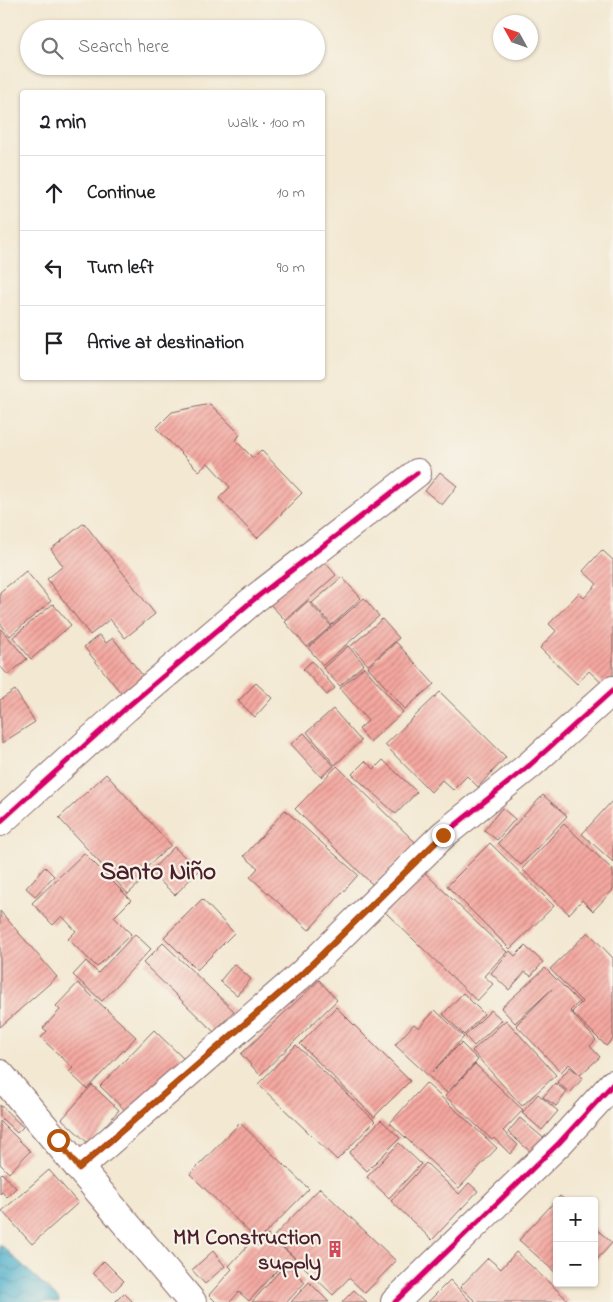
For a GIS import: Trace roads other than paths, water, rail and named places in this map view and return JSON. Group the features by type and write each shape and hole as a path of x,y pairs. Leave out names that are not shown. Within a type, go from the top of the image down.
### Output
{"street":[{"path":"0,822 126,708 252,601 417,473"},
{"path":"79,1168 302,974 443,835 530,765 613,690"},
{"path":"0,1074 192,1302"},
{"path":"395,1302 559,1143 613,1084"}],"water":[{"path":"0,1244 59,1299 59,1302 0,1302"}],"place":[{"name":"MM Construction supply","path":"335,1249"}],"district":[{"name":"Santo Niño","path":"158,870"}]}
